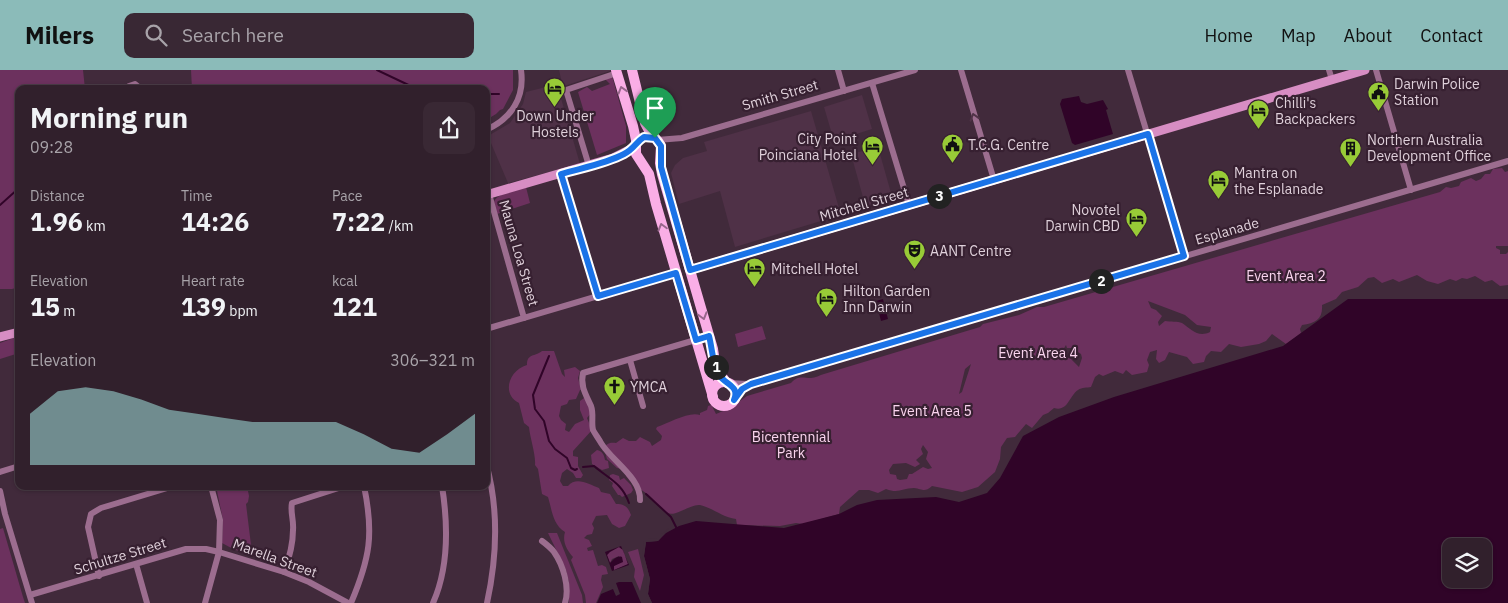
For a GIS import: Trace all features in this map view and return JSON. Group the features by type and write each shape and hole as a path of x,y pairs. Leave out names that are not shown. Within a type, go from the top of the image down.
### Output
{"main road":[{"path":"616,72 633,126 636,154 651,178 656,204 713,397 721,405 728,405 734,400 735,389 716,369 713,349 662,174 660,144 651,134 644,119 632,70"},
{"path":"635,146 644,137 656,139"},
{"path":"639,159 647,163 653,162 661,152"},
{"name":"Mitchell Street","path":"676,273 690,270"},
{"path":"713,397 715,387 721,383 728,383"}],"street":[{"path":"490,128 505,119 513,110 521,90 521,70"},
{"path":"838,70 844,91"},
{"name":"Smith Street","path":"661,152 670,144 682,138 915,70"},
{"path":"961,70 994,180"},
{"path":"1329,70 1332,80"},
{"name":"Mitchell Street","path":"690,270 1365,70"},
{"path":"1376,70 1411,190"},
{"path":"1130,71 1184,256"},
{"path":"589,166 566,90 616,72"},
{"path":"872,83 909,205"},
{"name":"Smith Street","path":"656,139 682,138"},
{"path":"490,194 589,166 613,158 635,146"},
{"path":"613,158 639,159"},
{"name":"Esplanade","path":"728,383 751,384 1508,161"},
{"path":"561,174 598,296"},
{"name":"Mauna Loa Street","path":"490,205 524,318"},
{"name":"Mitchell Street","path":"490,329 676,273"},
{"path":"1,337 15,333"},
{"path":"640,500 637,485 607,452 594,430 593,415 584,393 583,373 709,336"},
{"path":"630,360 643,406"},
{"name":"Esplanade","path":"734,400 742,389 751,384"},
{"path":"0,472 15,467"},
{"path":"487,603 494,565 495,533 493,496 490,482"},
{"path":"98,576 88,527 91,514 101,508 161,490"},
{"path":"205,603 219,552 220,520 212,490"},
{"path":"284,572 293,540 292,502 332,490"},
{"path":"349,603 363,576 368,558 370,523 365,490"},
{"path":"433,603 442,574 446,534 443,490"},
{"path":"0,491 4,514"},
{"path":"0,504 32,603"},
{"path":"542,540 553,551 561,565 566,582 565,603"},
{"name":"Schultze Street","path":"30,595 186,549 206,549 219,552"},
{"name":"Marella Street","path":"219,552 284,572 309,582 349,603"},
{"path":"136,564 147,603"}],"shaded area":[{"path":"559,70 610,70 558,88 580,164 508,183 490,141 490,135 510,123 523,104 526,92 562,83"},
{"path":"862,95 872,129 834,141 824,107"},
{"path":"1079,96 1081,102 1087,104 1103,100 1108,109 1106,110 1113,134 1075,145 1072,143 1060,104 1062,99"},
{"path":"811,111 841,215 735,247 720,191 679,204 671,173 675,165 683,158 707,151 704,142"},
{"path":"878,147 893,200 866,208 851,154"},
{"path":"883,299 888,319 881,321 876,301"},
{"path":"1348,299 1508,299 1508,603 652,603 648,594 650,579 644,556 646,542 658,541 666,533 679,526 696,521 784,528 839,514 857,505 877,500 936,497 959,502 987,493 1000,478 1023,436 1059,417 1114,397 1283,346"},
{"path":"621,546 623,550 619,547 607,555 610,563 615,558 622,557 623,562 614,566 614,570 628,564 625,555 629,565 612,571 605,552"},
{"path":"632,582 641,603 597,603 601,594 613,589 616,596 620,594 616,583"}],"green space":[{"path":"0,70 83,70 85,85 15,85 15,288 0,289"},
{"path":"191,70 513,70 513,90 503,109 490,118 490,85 192,85"},
{"path":"612,76 626,126 626,143 597,155 578,92 587,87 592,91 610,84 605,79"},
{"name":"Bicentennial Park","path":"1502,168 1505,172 1508,171 1508,246 1496,246 1496,248 1500,250 1500,254 1508,252 1508,285 1500,286 1492,280 1485,282 1475,276 1456,281 1450,279 1438,284 1427,281 1417,275 1399,282 1393,279 1382,283 1374,277 1368,278 1358,287 1342,292 1336,299 1322,305 1318,320 1302,325 1301,333 1286,344 1272,334 1266,341 1259,344 1241,347 1229,344 1221,352 1211,351 1206,356 1204,362 1193,364 1187,357 1169,352 1165,360 1159,363 1156,359 1157,350 1150,352 1147,360 1149,365 1147,372 1132,375 1126,370 1123,374 1115,371 1103,376 1099,374 1095,377 1091,387 1078,390 1065,406 1059,409 1054,408 1043,415 1032,428 1026,424 1015,437 1007,438 1001,447 1000,459 995,472 978,487 962,492 932,486 925,490 910,488 894,491 886,489 878,493 869,490 859,490 840,507 839,514 803,524 796,523 780,526 737,525 736,519 700,505 671,514 668,513 649,495 635,486 626,476 629,472 617,468 607,459 605,452 602,450 608,444 616,443 623,438 629,441 636,441 640,437 650,442 652,446 661,440 662,436 656,429 657,427 685,416 700,415 711,405 709,400 716,414 730,408 747,396 791,383 798,378 814,378 980,327 983,324 1019,315 1037,307 1044,307 1440,192 1446,187 1459,186 1461,182 1471,178 1476,181 1481,179 1485,174 1490,174 1493,169","holes":["1148,301 1185,315 1197,325 1211,327 1210,332 1206,334 1198,333 1178,322 1165,321 1159,326 1158,322 1162,316 1151,308","1066,345 1067,348 1072,348 1081,354 1082,358 1079,367 1069,357 1066,359 1060,355","971,364 962,392 959,394 965,369","923,445 928,452 926,459 932,468 923,467 909,474 907,479 900,480 897,479 896,475 890,474 889,470 893,464 906,463 915,467 920,464 916,460 923,454 921,449"]},
{"path":"526,187 530,203 497,214 494,203 495,199 508,192"},
{"path":"762,326 766,339 738,347 735,334"},
{"path":"15,337 15,354 0,359 0,343"},
{"path":"542,351 554,351 562,374 565,377 564,370 575,367 580,371 578,378 581,390 576,399 569,400 567,404 561,406 559,416 566,424 565,430 569,432 575,424 584,420 580,410 580,401 584,398 588,403 591,413 587,418 592,430 573,451 573,456 578,457 578,466 583,475 581,478 576,478 567,469 562,473 560,481 563,486 579,481 599,488 601,492 610,494 616,504 626,507 631,515 625,526 619,528 612,524 607,515 596,516 592,524 594,528 592,534 584,538 589,540 592,546 587,548 588,551 593,550 598,566 606,567 608,574 602,575 603,587 596,603 586,603 585,595 571,560 573,557 567,549 565,532 555,521 548,497 542,494 529,427 524,423 519,403 510,394 509,382 512,377 527,365 530,357"},
{"path":"597,450 608,461 609,468 602,470 592,464 591,455"},
{"path":"610,475 619,476 620,480 624,478 631,485 633,490 631,493 622,497 618,495 612,486 613,483 609,480"},
{"path":"217,490 248,490 249,496 246,504 252,553 235,550 222,543 223,520"},
{"path":"3,528 25,603 0,603 0,529"},
{"path":"548,533 557,533 582,595 583,603 569,603 569,582 566,570"},
{"path":"619,547 623,550 628,564 614,570 614,566 619,563 619,556 612,559 610,563 607,555 610,551"},
{"path":"638,549 644,575 640,591 634,577 635,569 628,552"}],"pier":[{"path":"669,528 658,541 646,542 644,556 650,579 648,594 652,603 649,603 646,594 647,579 642,557 644,541 657,538"}],"waterway":[{"path":"377,70 409,85"},
{"path":"490,94 499,94"},
{"path":"0,205 15,192"},
{"path":"549,356 533,395 535,409 544,421 549,441 555,449 567,458 571,468 577,469"},
{"path":"583,467 594,466 610,478 623,491 629,503"},
{"path":"646,494 671,517 676,527"}],"place":[{"name":"Down Under Hostels","path":"555,107"},
{"name":"Darwin Police Station","path":"1378,111"},
{"name":"Chilli's Backpackers","path":"1259,130"},
{"name":"T.C.G. Centre","path":"952,164"},
{"name":"City Point Poinciana Hotel","path":"873,166"},
{"name":"Northern Australia Development Office","path":"1351,167"},
{"name":"Mantra on the Esplanade","path":"1218,200"},
{"name":"Novotel Darwin CBD","path":"1136,237"},
{"name":"AANT Centre","path":"914,270"},
{"name":"Mitchell Hotel","path":"755,288"},
{"name":"Hilton Garden Inn Darwin","path":"827,318"},
{"name":"YMCA","path":"614,406"}],"route":[{"path":"1148,134 1184,256 747,385 734,400 735,389 721,377 716,369 709,336 696,340 676,273 598,296 561,174 621,156 635,147 637,142 644,137 650,136 655,138 661,146 660,163 690,270 1148,134"}],"park label":[{"name":"Event Area 2","path":"1286,276"},
{"name":"Event Area 4","path":"1038,353"},
{"name":"Event Area 5","path":"932,411"}]}
